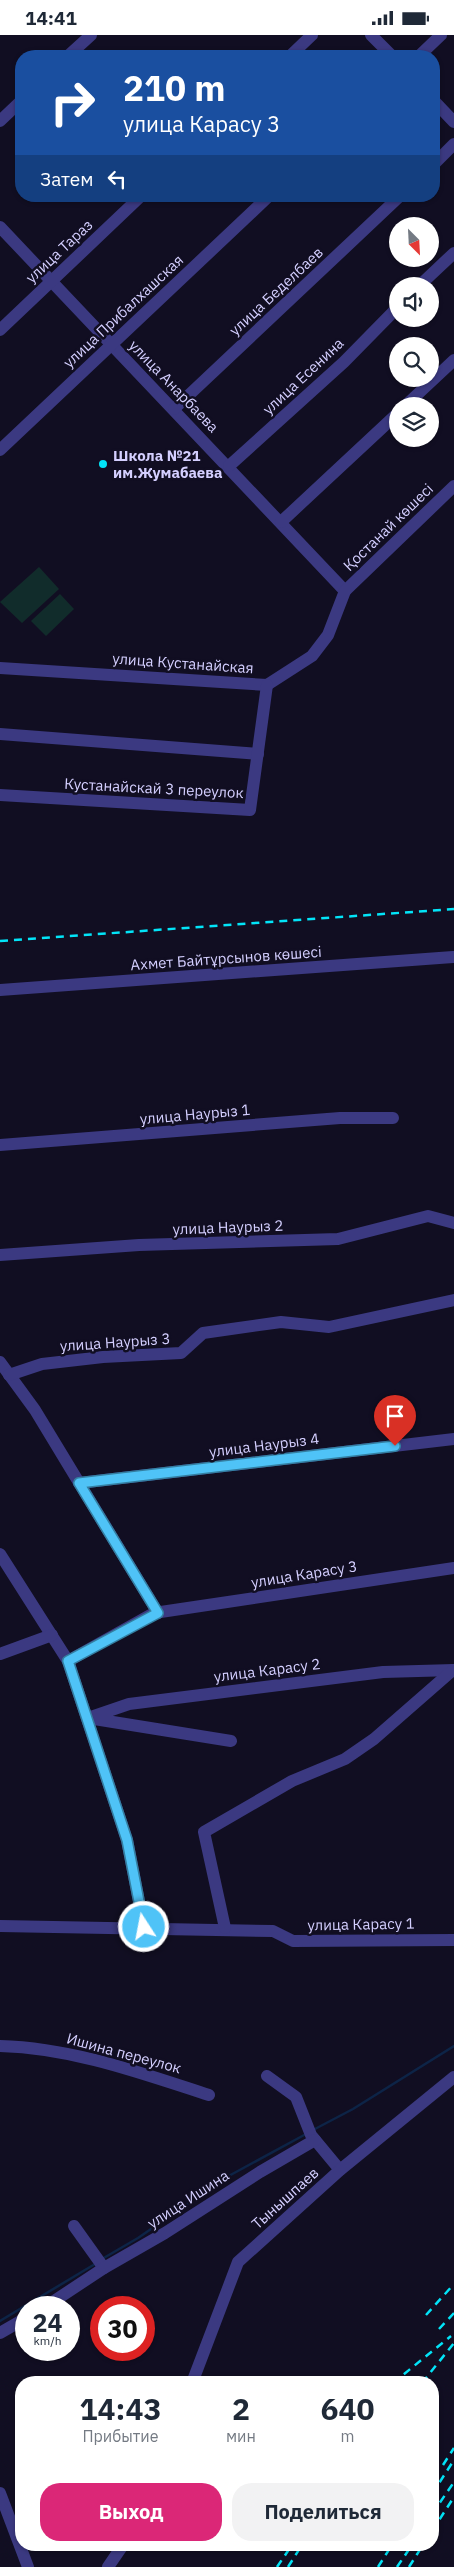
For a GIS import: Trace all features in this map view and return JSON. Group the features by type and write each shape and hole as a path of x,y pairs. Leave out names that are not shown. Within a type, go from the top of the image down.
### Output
{"street":[{"path":"75,50 91,35"},
{"path":"296,50 312,35"},
{"path":"372,35 386,50"},
{"path":"425,50 441,35"},
{"path":"0,121 15,107"},
{"path":"440,107 454,122"},
{"path":"440,158 454,144"},
{"name":"улица Тараз","path":"0,330 135,202"},
{"name":"улица Прибалхашская","path":"0,450 263,202"},
{"name":"улица Беделбаев","path":"174,409 394,202"},
{"name":"улица Анарбаева","path":"0,227 345,591"},
{"path":"429,277 454,253"},
{"name":"улица Есенина","path":"229,467 344,362 389,316"},
{"path":"415,397 454,360"},
{"path":"281,522 389,421"},
{"name":"Қостанай көшесі","path":"345,591 454,486"},
{"name":"улица Кустанайская","path":"0,667 267,685 312,657 328,635 345,591"},
{"name":"Кустанайскай 3 переулок","path":"0,795 250,810 267,685"},
{"path":"0,734 258,754"},
{"name":"Ахмет Байтұрсынов көшесі","path":"0,990 454,957"},
{"name":"улица Наурыз 1","path":"0,1145 340,1118 393,1118"},
{"name":"улица Наурыз 2","path":"0,1255 139,1245 338,1239 428,1216 454,1223"},
{"name":"улица Наурыз 3","path":"9,1375 42,1364 103,1357 181,1353 203,1333 281,1322 330,1327 454,1300"},
{"path":"0,1362 35,1410 158,1613"},
{"name":"улица Наурыз 4","path":"79,1483 454,1439"},
{"path":"0,1554 68,1661 127,1840 144,1927"},
{"name":"улица Карасу 3","path":"68,1661 158,1613 454,1568"},
{"path":"0,1654 52,1635"},
{"name":"улица Карасу 2","path":"88,1718 129,1703 383,1671 454,1670"},
{"name":"улица Карасу 2","path":"225,1928 204,1832 292,1781 352,1754 374,1739 454,1670"},
{"path":"88,1718 231,1741"},
{"name":"улица Карасу 1","path":"0,1926 225,1928 273,1931 294,1941 454,1940"},
{"name":"Ишина переулок","path":"0,2046 34,2047 108,2062 209,2095"},
{"path":"268,2076 296,2097 310,2133 340,2171"},
{"name":"Тынышпаев","path":"195,2376 238,2262 340,2171 454,2077"},
{"name":"улица Ишина","path":"62,2296 260,2172 310,2133"},
{"path":"74,2226 104,2268"},
{"path":"0,2333 15,2324"},
{"path":"0,2493 15,2533"},
{"path":"22,2551 28,2567"},
{"path":"108,2567 119,2551"}],"green space":[{"path":"39,567 59,589 22,623 0,602"},
{"path":"60,594 74,609 46,636 31,621"}],"waterway":[{"path":"313,2130 353,2109 454,2046"},
{"path":"102,2259 138,2238 225,2178 306,2134"},
{"path":"0,2321 95,2264"}],"railway":[{"path":"0,941 454,909"},
{"path":"426,2315 454,2284"},
{"path":"439,2329 454,2313"},
{"path":"402,2376 451,2336"},
{"path":"428,2376 454,2343"},
{"path":"443,2465 454,2448"},
{"path":"439,2483 454,2460"},
{"path":"439,2504 454,2482"},
{"path":"439,2520 454,2497"},
{"path":"277,2567 288,2551"},
{"path":"288,2567 298,2551"},
{"path":"378,2567 388,2551"},
{"path":"397,2567 408,2551"},
{"path":"409,2567 419,2551"}],"place":[{"name":"Школа №21 им.Жумабаева","path":"103,464"}],"route":[{"path":"144,1927 127,1840 68,1661 154,1613 158,1613 79,1483 395,1446"}]}
